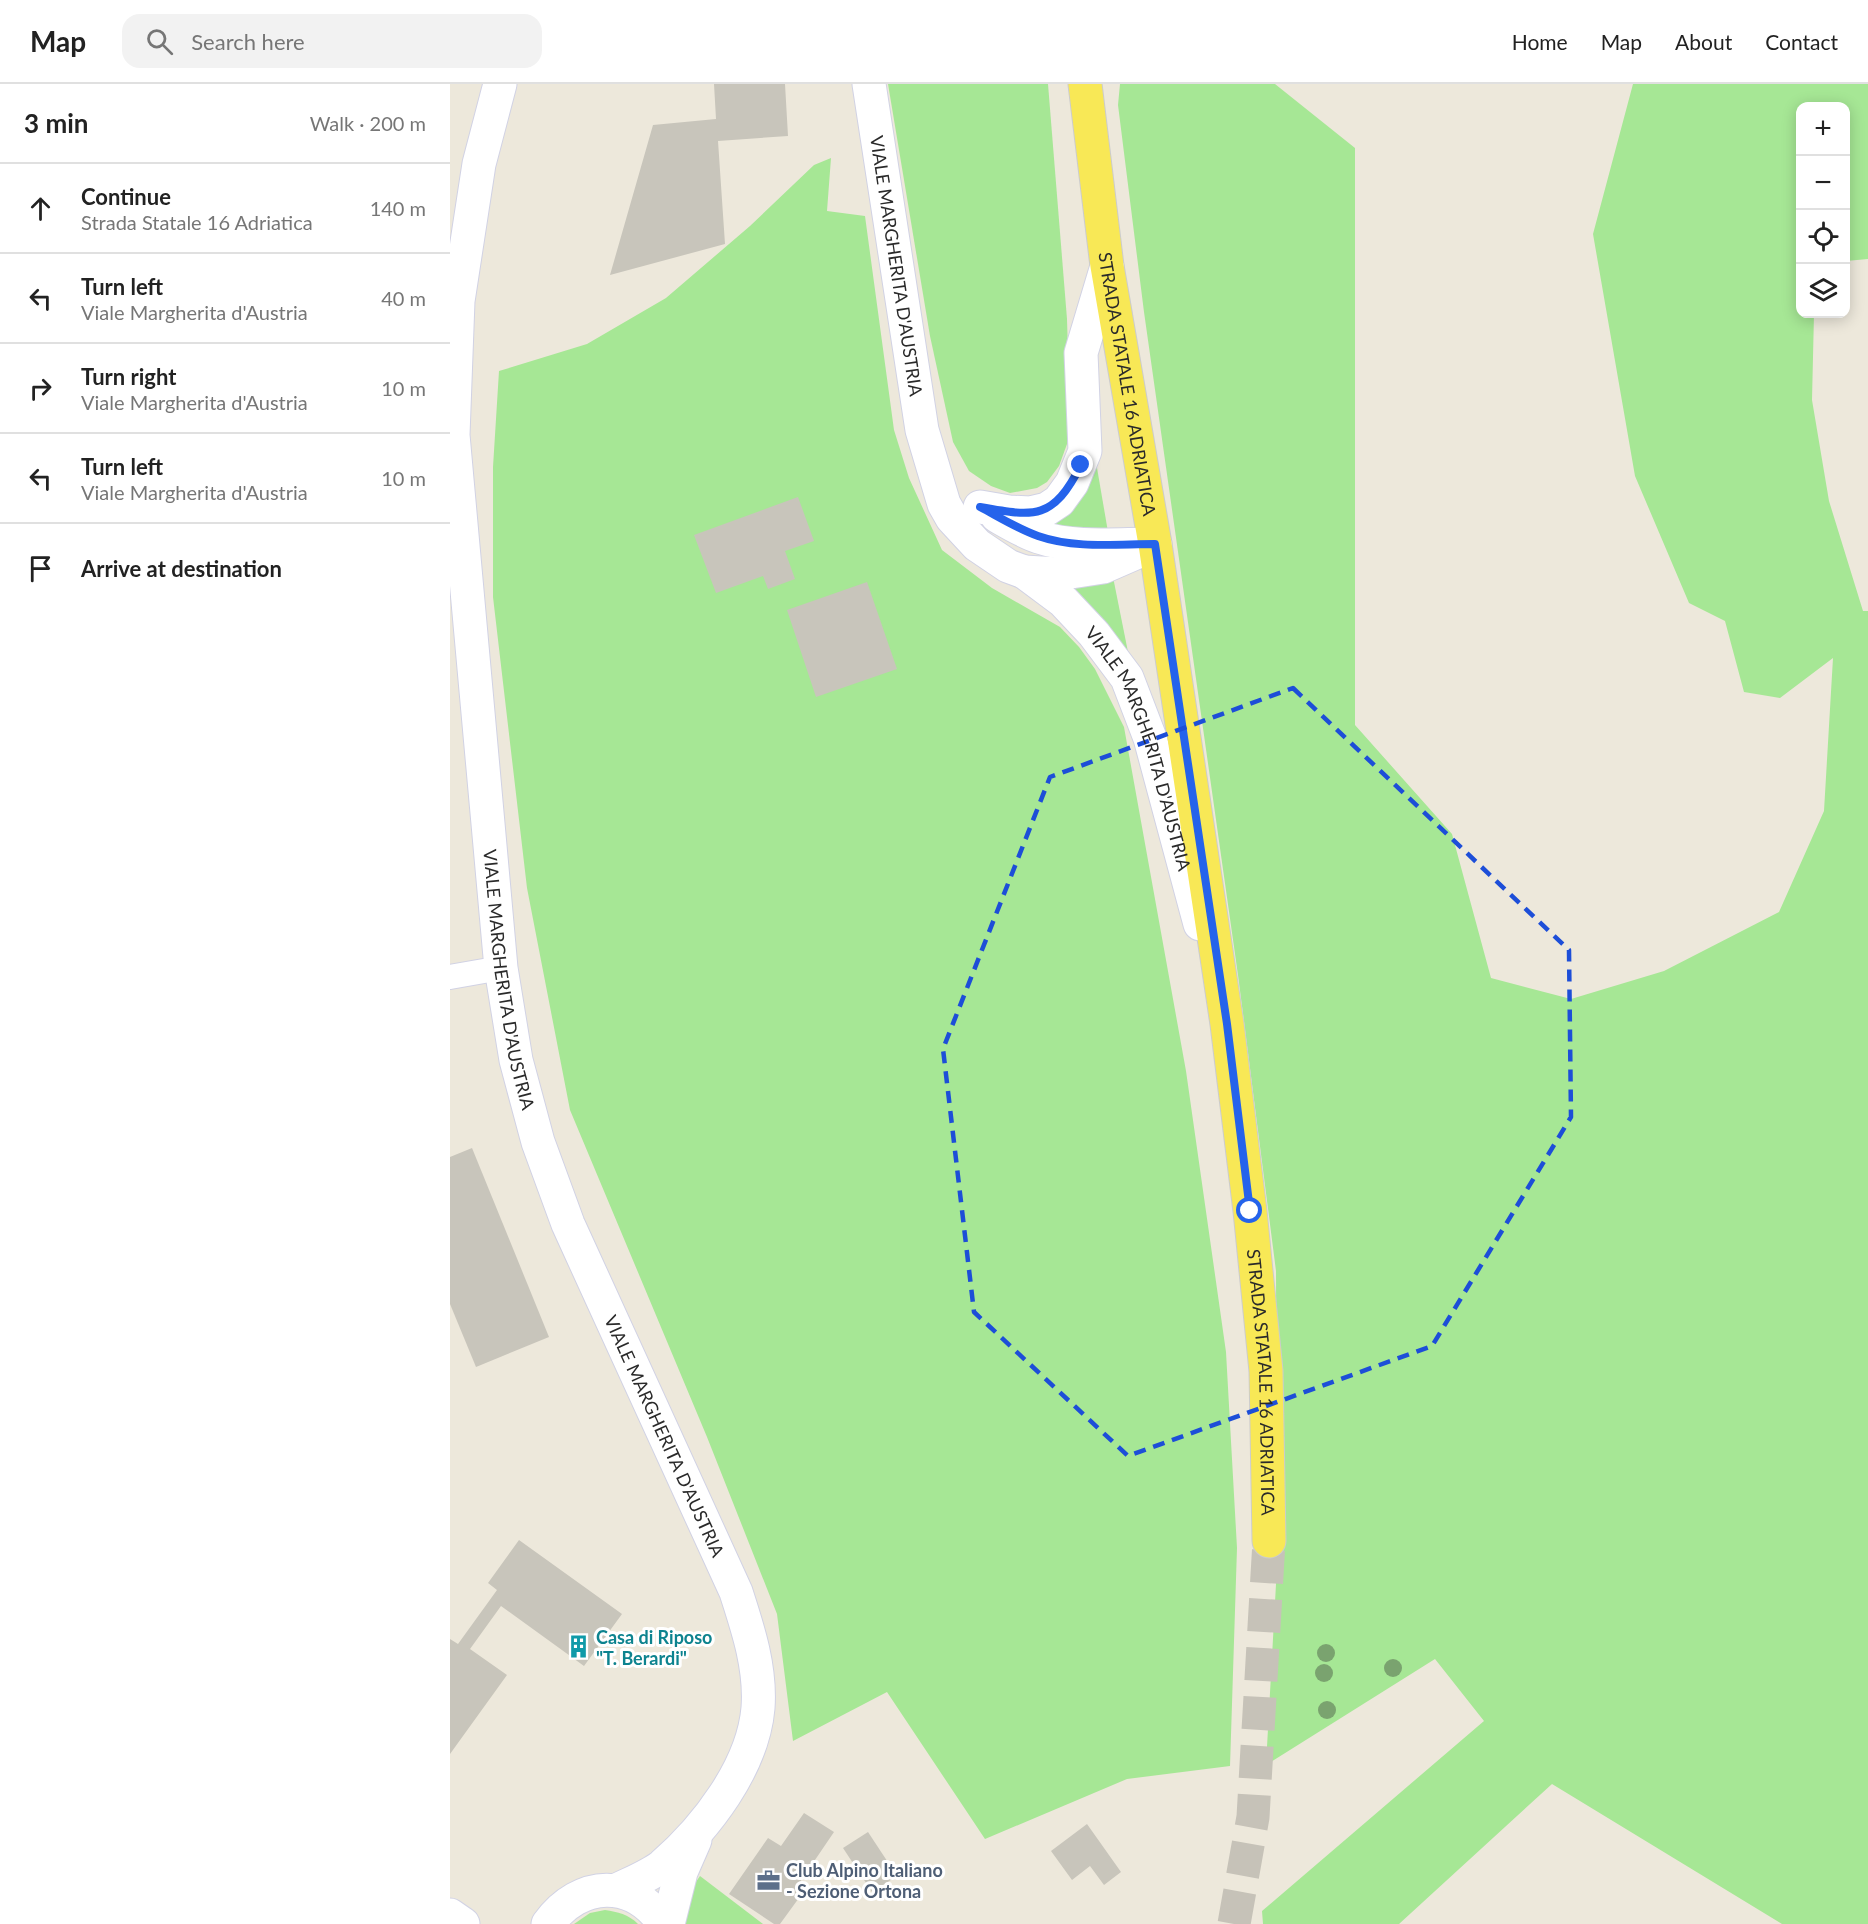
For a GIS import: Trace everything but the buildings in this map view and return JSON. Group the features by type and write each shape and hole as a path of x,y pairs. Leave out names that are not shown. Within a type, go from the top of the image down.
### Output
{"main road":[{"name":"VIALE MARGHERITA D'AUSTRIA","path":"500,84 479,164 458,302 453,435 501,968 516,1060 538,1142 568,1224 736,1592 751,1637 758,1685 758,1708 750,1749 739,1772 705,1820 692,1845 681,1872 666,1924"},
{"name":"VIALE MARGHERITA D'AUSTRIA","path":"869,84 922,430 936,481 952,518 965,533 992,556 1024,572 1063,601 1094,634 1127,678 1150,738 1227,1024"},
{"name":"STRADA STATALE 16 ADRIATICA","path":"1085,84 1107,266 1155,544 1227,1024 1250,1211 1266,1371 1269,1541"},
{"name":"VIALE MARGHERITA D'AUSTRIA","path":"980,507 1030,513 1047,509 1059,501 1072,483 1085,451 1081,353 1107,266"},
{"name":"VIALE MARGHERITA D'AUSTRIA","path":"927,449 961,495 1030,533 1058,541 1093,544 1155,544"},
{"name":"VIALE MARGHERITA D'AUSTRIA","path":"1024,572 1058,574 1103,567 1155,544"},
{"name":"VIALE MARGHERITA D'AUSTRIA","path":"617,1890 660,1867 705,1820"},
{"path":"548,1924 559,1910 576,1897 596,1891 617,1890 638,1897 655,1910 666,1924"}],"street":[{"path":"450,977 501,968"}],"highlighted area":[{"path":"1293,688 1569,950 1571,1117 1432,1346 1128,1456 974,1312 943,1049 1050,777"}],"green space":[{"path":"888,84 1048,84 1067,319 1070,422 1067,444 1059,466 1047,482 1037,488 1010,493 991,486 969,471 953,442 930,336"},
{"path":"1120,84 1275,84 1355,148 1355,725 1452,834 1491,978 1571,999 1664,971 1779,912 1824,811 1833,658 1780,698 1744,692 1725,621 1689,603 1635,476 1593,234 1633,84 1868,84 1868,259 1850,261 1850,102 1796,102 1796,318 1814,318 1812,400 1829,501 1863,611 1868,611 1868,1924 1782,1924 1552,1784 1399,1924 1263,1924 1262,1911 1484,1721 1435,1659 1266,1765 1277,1566 1276,1271 1238,975 1144,312 1118,105"},
{"path":"831,158 827,211 865,216 894,430 909,478 942,550 992,588 1060,627 1095,669 1124,727 1186,1071 1226,1352 1237,1548 1230,1766 1127,1779 985,1839 887,1692 793,1741 777,1614 707,1437 570,1110 527,888 493,597 493,467 499,371 587,344 666,298 750,226 814,165"},
{"path":"1096,462 1108,532 1052,525"},
{"path":"1113,577 1129,657 1062,585"},
{"path":"700,1876 763,1924 677,1924 675,1912"},
{"path":"605,1910 623,1914 638,1924 574,1924 590,1913"}],"tunnel":[{"path":"1234,1924 1253,1817 1269,1541"}],"place":[{"name":"Casa di Riposo \"T. Berardi\"","path":"578,1647"},
{"name":"Club Alpino Italiano - Sezione Ortona","path":"768,1880"}],"route":[{"path":"1081,465 1059,501 1047,509 1030,513 980,507 1039,537 1093,544 1155,544 1227,1024 1250,1211"}]}
